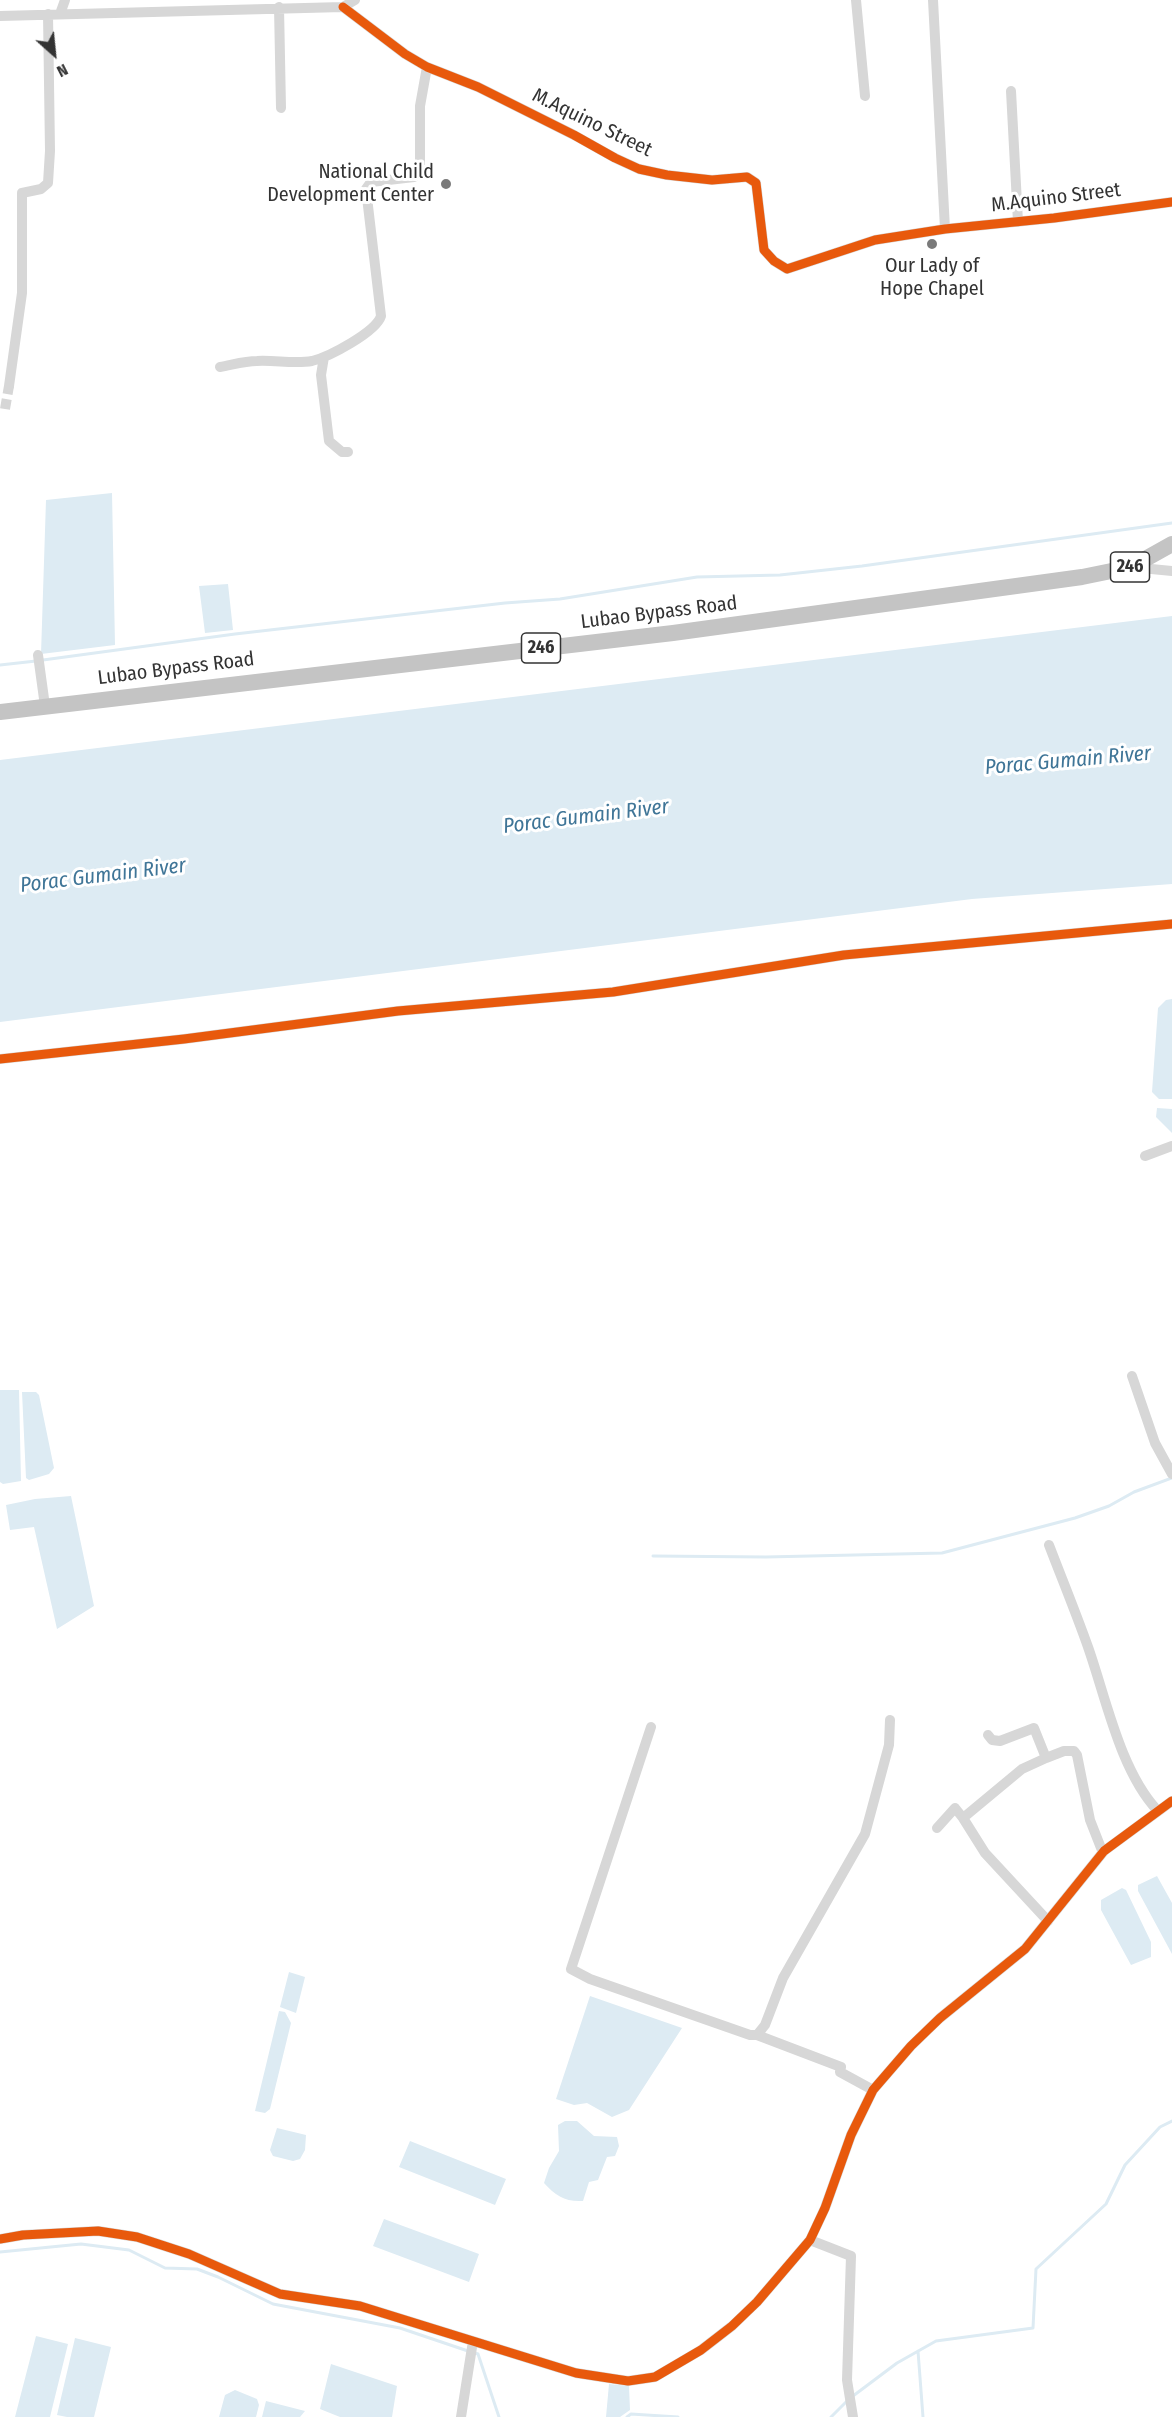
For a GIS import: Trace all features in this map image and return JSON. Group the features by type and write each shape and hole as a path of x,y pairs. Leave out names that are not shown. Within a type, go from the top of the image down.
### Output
{"highway":[{"name":"Lubao Bypass Road","path":"0,712 684,631 1082,577 1131,567 1172,544"}],"street":[{"path":"60,14 65,0"},
{"path":"0,16 343,7 355,0"},
{"path":"856,0 865,96"},
{"path":"933,0 945,229"},
{"path":"279,7 281,108"},
{"name":"M.Aquino Street","path":"343,7 405,54 427,67 478,87 615,158 639,168 691,179 712,180 743,176 753,179 756,183 764,250 774,261 787,269 875,240 945,229 1172,202"},
{"path":"9,386 22,293 22,193 41,189 48,183 50,140 48,14"},
{"path":"220,367 254,361 311,361 324,357 368,333 379,322 381,316 366,189 371,182 414,177 417,174 420,165 420,106 427,67"},
{"path":"1011,91 1018,222"},
{"path":"324,357 321,375 329,441 342,452 348,452"},
{"path":"1131,567 1172,571"},
{"path":"39,659 45,706"},
{"path":"0,1059 184,1039 398,1011 613,992 844,955 1172,924"},
{"path":"1145,1156 1172,1146"},
{"path":"1132,1376 1155,1443 1171,1473"},
{"path":"1049,1545 1088,1648 1118,1740 1145,1797 1157,1810"},
{"path":"757,2035 765,2025 783,1978 865,1834 889,1745 890,1720"},
{"path":"651,1727 571,1969 590,1979 750,2035 757,2035 841,2067 840,2072 873,2090"},
{"path":"988,1735 992,1740 1000,1741 1034,1728 1046,1758"},
{"path":"963,1818 1022,1769 1071,1749 1077,1755 1090,1820 1104,1851"},
{"path":"0,2240 23,2235 98,2231 137,2237 189,2254 280,2294 360,2306 576,2373 628,2381 655,2377 701,2350 732,2326 779,2278 810,2240 851,2135 873,2090 918,2039 1025,1949 1104,1851 1172,1801"},
{"path":"937,1828 954,1808 985,1853 1048,1921"},
{"path":"810,2240 851,2256 847,2380 852,2412"},
{"path":"461,2417 472,2341"}],"water":[{"path":"112,493 115,645 41,654 46,500"},
{"path":"228,584 233,630 205,633 199,586"},
{"name":"Porac Gumain River","path":"1172,616 1172,884 972,899 0,1022 0,760"},
{"path":"1172,999 1172,1099 1159,1099 1152,1092 1158,1008 1166,1000"},
{"path":"1157,1108 1172,1109 1172,1133 1156,1117"},
{"path":"0,1390 19,1390 21,1481 3,1484 0,1482"},
{"path":"22,1392 36,1392 39,1395 54,1468 49,1474 29,1480 26,1478"},
{"path":"71,1496 94,1606 57,1629 34,1527 10,1530 6,1505 35,1499"},
{"path":"1157,1876 1172,1903 1172,1954 1138,1891 1138,1885"},
{"path":"1122,1888 1126,1890 1151,1942 1151,1957 1131,1965 1101,1910 1101,1900"},
{"path":"289,1972 305,1977 296,2013 280,2007"},
{"path":"590,1996 682,2028 629,2110 612,2117 587,2103 574,2105 556,2099"},
{"path":"279,2011 285,2012 291,2023 270,2109 265,2113 255,2111"},
{"path":"565,2121 577,2121 594,2136 617,2137 619,2146 615,2156 607,2157 598,2180 589,2182 583,2201 561,2197 544,2183 549,2168 559,2151 558,2125"},
{"path":"277,2128 306,2135 305,2150 300,2159 293,2161 273,2156 270,2150"},
{"path":"410,2141 506,2179 495,2205 399,2167"},
{"path":"384,2219 479,2254 469,2282 373,2246"},
{"path":"36,2336 68,2344 50,2417 15,2417"},
{"path":"75,2338 111,2347 94,2417 57,2415"},
{"path":"331,2364 397,2386 392,2417 340,2417 320,2409"},
{"path":"609,2384 629,2386 630,2410 620,2417 606,2417"},
{"path":"235,2390 257,2399 259,2405 256,2417 219,2417 225,2395"},
{"path":"266,2401 305,2411 300,2417 262,2417"}],"waterway":[{"path":"43,660 235,634 505,603 560,599 697,577 780,575 862,566 1172,523"},
{"path":"0,665 36,661"},
{"path":"653,1556 766,1557 942,1553 1075,1518 1109,1506 1134,1492 1172,1478"},
{"path":"853,2396 897,2363 936,2341 1033,2328 1036,2269 1106,2204 1125,2165 1160,2127 1172,2121"},
{"path":"0,2252 81,2244 129,2250 165,2268 197,2269 273,2304 400,2328 468,2351"},
{"path":"918,2351 923,2417"},
{"path":"475,2353 478,2354 499,2417"},
{"path":"831,2417 848,2400"},
{"path":"627,2417 631,2414 678,2417"}],"tunnel":[{"path":"5,409 9,386"}],"cycle path":[{"path":"343,7 405,54 427,67 478,87 639,169 712,180 747,177 756,183 764,250 774,261 787,269 875,240 945,229 1054,218 1172,202"},
{"path":"0,1059 184,1039 398,1011 613,992 844,955 1172,924"},
{"path":"0,2239 23,2235 98,2231 137,2237 189,2254 280,2294 360,2306 576,2373 628,2381 655,2377 701,2350 732,2326 757,2302 810,2240 825,2208 851,2135 873,2090 911,2046 940,2018 1025,1949 1104,1851 1172,1801"}],"place":[{"name":"National Child Development Center","path":"446,184"},
{"name":"Our Lady of Hope Chapel","path":"932,244"}]}
